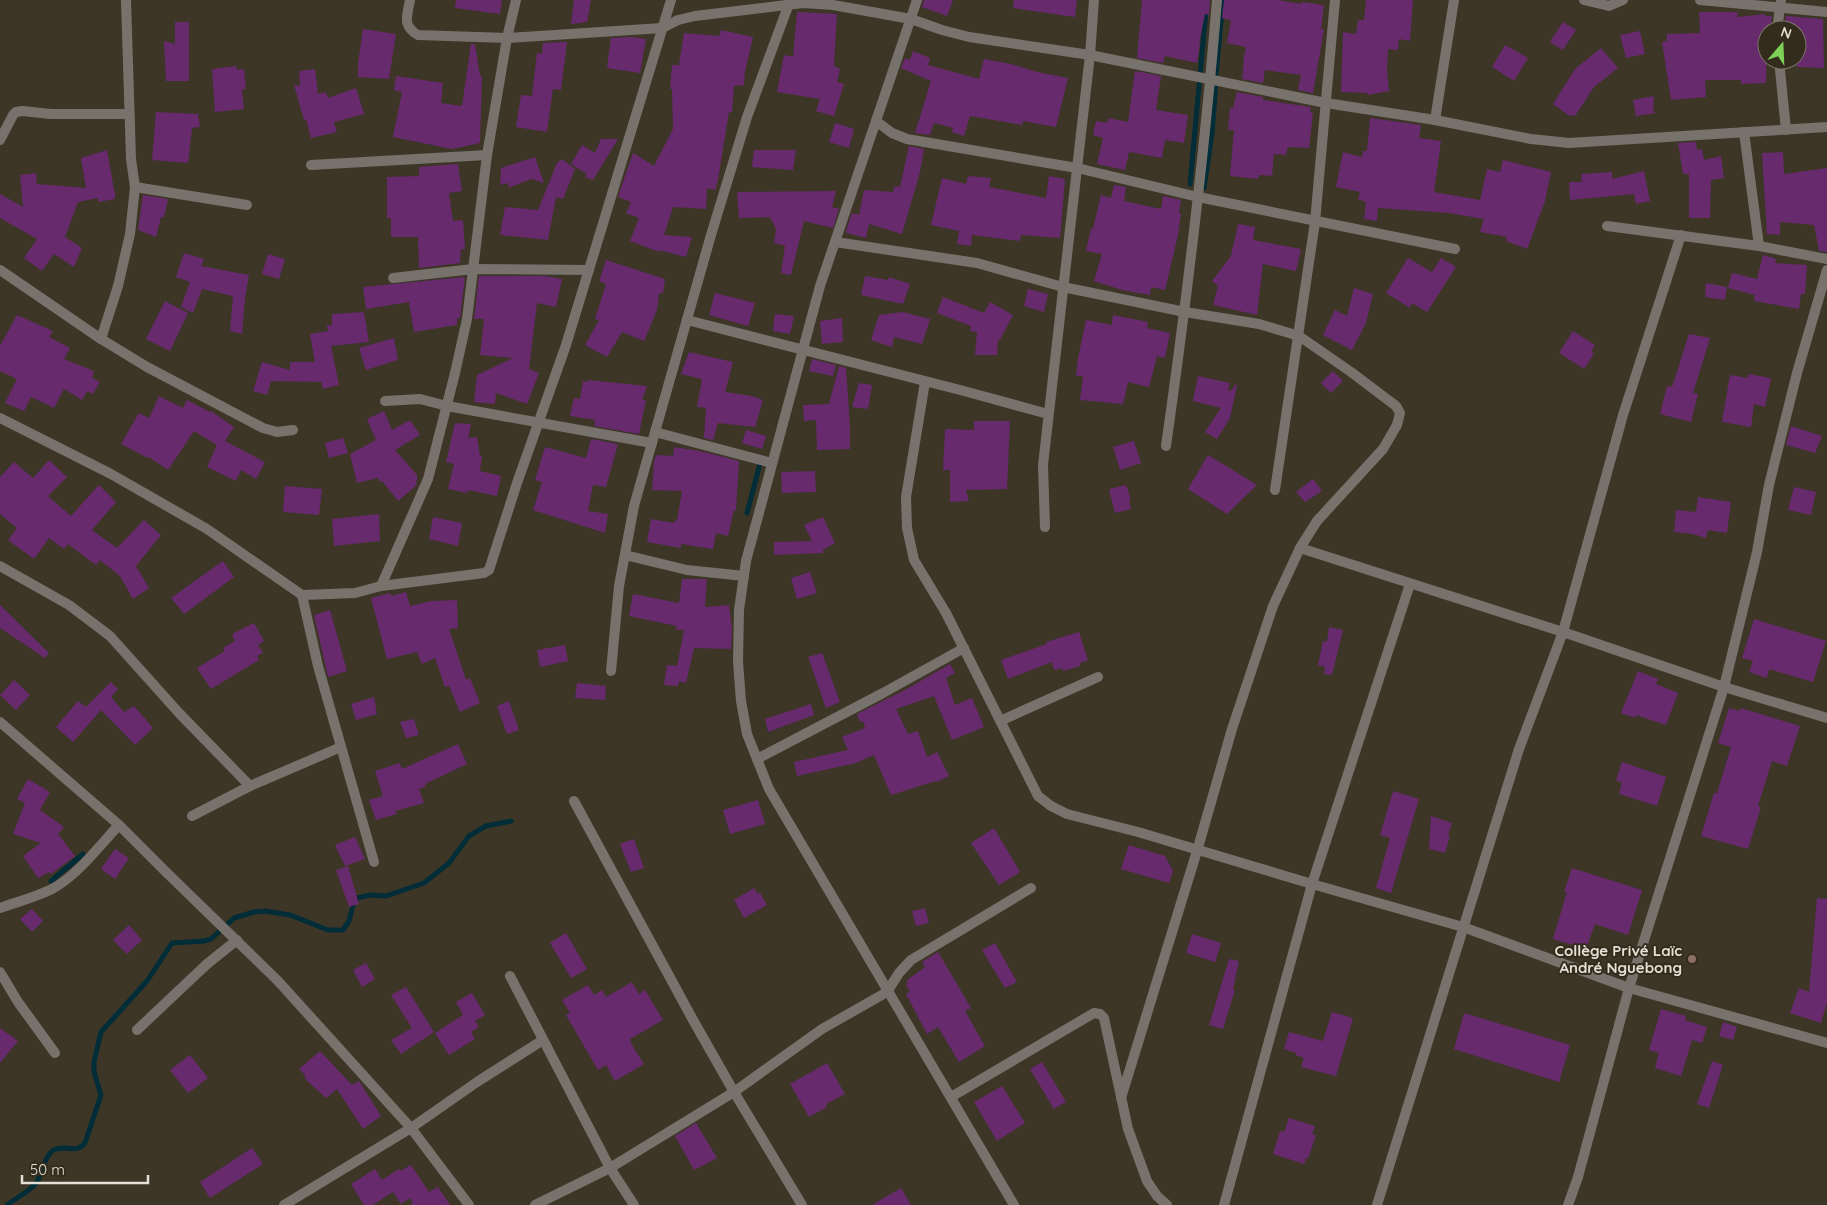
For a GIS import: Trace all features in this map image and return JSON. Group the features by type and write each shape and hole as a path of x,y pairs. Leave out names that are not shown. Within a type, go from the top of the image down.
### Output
{"street":[{"path":"101,339 118,286 130,234 135,187 131,159 126,0"},
{"path":"410,0 407,25 410,30 418,35 507,38 662,28 678,20 695,16 790,2 832,4 911,19 969,37 1090,54 1326,103 1435,120 1503,135 1569,143 1827,127"},
{"path":"381,586 428,479 447,406 467,319 487,155 507,38 516,0"},
{"path":"0,418 111,474 207,529 302,595 355,593 381,586 484,573 489,570 517,483 566,345 671,0"},
{"path":"917,0 820,286 772,463 746,561 739,610 738,662 742,709 748,734 769,789 1014,1205"},
{"path":"1045,527 1043,465 1090,54 1094,0"},
{"path":"1166,446 1185,312 1217,0"},
{"path":"1275,490 1315,222 1335,0"},
{"path":"1435,120 1454,0"},
{"path":"1584,0 1609,6 1623,0"},
{"path":"1700,0 1780,4 1827,12"},
{"path":"611,671 619,586 634,506 748,117 790,2"},
{"path":"1778,20 1780,4"},
{"path":"1780,70 1786,130"},
{"path":"0,140 12,115 16,112 129,114"},
{"path":"876,121 907,139 1077,168 1198,198 1455,249"},
{"path":"1744,132 1759,246"},
{"path":"311,165 487,155"},
{"path":"135,187 247,205"},
{"path":"1608,226 1759,246 1827,259"},
{"path":"1376,1205 1519,749 1562,632 1623,415 1681,235"},
{"path":"835,242 977,263 1063,287 1185,312 1259,324 1299,336 1396,406 1400,413 1397,425 1383,449 1317,520 1300,548 1273,606 1232,729 1197,851 1121,1098"},
{"path":"393,278 473,269 589,270"},
{"path":"0,270 101,339 147,367 263,428 277,432 293,430"},
{"path":"1568,1205 1578,1176 1629,988 1724,687 1757,552 1768,485 1797,373 1827,270"},
{"path":"687,320 1048,414"},
{"path":"925,382 906,497 907,528 914,560 946,613 1038,796 1051,806 1067,814 1138,832 1197,851 1463,927 1629,988 1827,1043"},
{"path":"385,401 420,399 447,406 652,443"},
{"path":"655,432 772,463"},
{"path":"1300,548 1562,632 1724,687 1827,718"},
{"path":"625,555 687,570 744,576"},
{"path":"0,566 69,605 110,636 179,714 250,786"},
{"path":"1224,1205 1312,884 1410,584"},
{"path":"302,595 318,666 374,862"},
{"path":"757,759 964,648"},
{"path":"1000,721 1098,677"},
{"path":"0,722 120,825 278,981 411,1128 469,1205"},
{"path":"192,816 250,786 341,747"},
{"path":"574,801 734,1092 802,1205"},
{"path":"0,908 51,890 62,883 120,825"},
{"path":"535,1205 610,1168 734,1092 822,1029 887,992 899,973 911,960 1031,888"},
{"path":"137,1030 207,964 237,940"},
{"path":"0,972 18,1002 54,1053"},
{"path":"510,976 610,1168 634,1205"},
{"path":"951,1097 1094,1013 1100,1014 1104,1018 1128,1129 1147,1181 1157,1196 1167,1205"},
{"path":"284,1205 411,1128 477,1082 543,1040"}],"building":[{"path":"456,0 502,0 500,14 455,8"},
{"path":"574,0 591,0 587,22 571,24"},
{"path":"924,0 953,0 947,16 922,7"},
{"path":"1014,0 1077,0 1075,17 1013,8"},
{"path":"1142,0 1210,0 1209,15 1205,14 1197,63 1165,56 1163,63 1137,58"},
{"path":"1224,0 1277,0 1324,5 1321,29 1324,29 1313,93 1298,90 1301,75 1265,70 1263,83 1242,79 1246,47 1227,43 1231,20 1222,18"},
{"path":"1366,0 1413,0 1410,41 1399,39 1398,50 1388,49 1389,91 1368,95 1367,93 1341,92 1343,32 1356,34 1358,20 1364,20"},
{"path":"797,12 837,14 834,66 840,69 837,82 844,84 834,116 816,111 820,99 777,92 784,55 793,57"},
{"path":"1699,12 1738,12 1737,17 1765,14 1765,16 1772,16 1771,20 1757,20 1757,70 1766,70 1766,83 1741,84 1741,80 1705,80 1706,97 1671,100 1662,42 1667,41 1667,34 1700,33"},
{"path":"1786,16 1823,19 1824,68 1807,67 1807,20 1785,20"},
{"path":"175,22 189,22 189,81 166,81 164,41 175,44"},
{"path":"1563,22 1576,30 1563,50 1550,42"},
{"path":"363,29 396,34 389,79 358,77"},
{"path":"721,30 753,37 744,85 734,86 732,112 729,112 718,180 715,190 707,188 706,209 673,207 664,235 692,237 686,257 659,250 659,252 630,241 639,218 626,213 631,202 618,197 633,153 654,166 673,129 672,89 670,89 672,65 679,65 684,33 719,36"},
{"path":"1640,31 1645,54 1626,58 1620,35"},
{"path":"632,37 646,39 640,73 607,68 611,38"},
{"path":"567,42 561,90 553,89 547,132 516,127 521,95 532,96 537,53 542,54 543,43"},
{"path":"471,44 475,44 480,76 482,76 480,143 452,149 393,137 402,92 394,90 396,76 443,83 441,103 462,106"},
{"path":"1505,45 1528,58 1514,81 1492,67"},
{"path":"1601,48 1618,68 1594,87 1575,116 1568,115 1553,104 1575,69"},
{"path":"913,51 930,58 928,65 979,79 984,59 1068,78 1056,127 1023,121 1022,125 970,116 964,136 952,132 953,128 934,123 930,135 915,133 931,81 901,68 905,58 910,60"},
{"path":"236,66 237,70 244,69 246,89 242,89 244,109 215,112 212,69"},
{"path":"315,69 318,94 326,92 328,98 356,88 364,114 334,122 337,132 311,138 294,85 300,86 299,71"},
{"path":"1135,71 1161,76 1156,110 1188,115 1184,143 1165,140 1162,158 1129,152 1125,170 1097,164 1103,138 1093,135 1096,121 1107,123 1108,118 1128,122"},
{"path":"1237,92 1263,97 1263,100 1311,107 1310,112 1313,113 1309,148 1288,147 1286,155 1274,154 1272,176 1259,175 1258,179 1230,176 1234,130 1228,130 1230,108 1233,108"},
{"path":"1654,96 1653,110 1656,113 1636,116 1633,100"},
{"path":"156,112 198,114 200,127 192,128 188,163 152,160"},
{"path":"1370,118 1421,125 1419,138 1441,141 1434,192 1480,200 1487,169 1500,172 1503,160 1551,172 1545,201 1527,249 1506,241 1507,237 1480,232 1484,219 1449,213 1378,208 1377,221 1364,219 1366,202 1358,199 1360,192 1336,187 1343,152 1362,157 1363,151 1367,151"},
{"path":"835,123 854,129 849,148 829,142"},
{"path":"601,139 618,139 593,180 585,177 587,174 571,164 582,145 595,153"},
{"path":"1696,142 1697,150 1702,149 1704,160 1721,156 1724,178 1711,180 1710,218 1689,218 1689,174 1683,174 1678,143"},
{"path":"909,146 924,149 920,172 902,234 869,224 866,238 847,233 852,213 859,215 864,190 893,192 895,186 900,187"},
{"path":"107,150 115,199 98,202 98,198 78,202 65,237 82,248 74,267 54,254 42,271 24,258 37,239 0,218 0,194 23,207 20,175 36,173 37,184 86,188 81,158"},
{"path":"754,150 796,150 793,170 752,167"},
{"path":"1783,152 1784,174 1827,168 1827,252 1819,251 1814,225 1780,222 1780,235 1767,234 1762,153"},
{"path":"535,157 544,183 531,179 508,188 509,183 500,185 501,168"},
{"path":"562,159 575,169 563,199 556,197 548,240 500,235 505,207 538,210 557,163"},
{"path":"458,164 462,191 449,193 453,221 463,220 465,249 461,249 460,263 419,268 418,237 391,237 391,218 387,218 387,177 419,176 419,167"},
{"path":"1644,171 1650,201 1636,204 1634,194 1570,200 1569,182 1582,182 1581,174 1612,172 1612,179"},
{"path":"968,176 991,178 989,187 1046,198 1049,176 1065,179 1060,238 1021,235 1020,241 972,235 971,246 957,244 959,231 931,225 942,178 966,184"},
{"path":"1114,185 1126,187 1124,201 1161,209 1163,196 1181,200 1178,235 1165,290 1151,287 1150,295 1122,290 1094,281 1102,254 1086,251 1101,195 1111,198"},
{"path":"836,191 832,207 839,209 833,228 804,221 791,275 781,273 785,246 774,243 776,229 770,217 739,218 737,192"},
{"path":"143,195 168,199 164,217 161,217 156,237 138,230"},
{"path":"1238,224 1255,227 1253,240 1301,249 1296,271 1263,264 1257,315 1213,305 1218,286 1212,281 1231,256"},
{"path":"184,253 204,259 201,266 249,275 242,334 230,331 233,296 202,289 193,313 181,307 190,282 176,277"},
{"path":"268,254 285,259 279,279 262,274"},
{"path":"1763,255 1776,259 1775,263 1807,265 1805,294 1801,294 1799,309 1754,301 1755,295 1728,288 1732,273 1757,279"},
{"path":"1408,258 1432,272 1441,258 1456,267 1427,312 1412,303 1410,308 1386,293"},
{"path":"606,260 665,279 663,293 659,293 657,310 644,341 622,332 607,357 585,345 599,320 595,319 606,284 599,281"},
{"path":"479,276 545,276 562,279 556,307 537,303 529,369 539,373 527,404 496,393 495,404 474,402 477,375 513,358 480,355 484,319 474,319"},
{"path":"865,276 888,280 889,277 910,284 903,304 861,295"},
{"path":"465,277 460,318 457,318 457,325 414,332 409,302 366,309 363,287"},
{"path":"1706,283 1727,287 1725,300 1705,297"},
{"path":"1354,288 1373,294 1366,323 1352,350 1323,335 1335,310 1347,316"},
{"path":"1028,289 1048,294 1044,312 1024,306"},
{"path":"715,293 755,303 748,326 709,315"},
{"path":"943,297 984,313 990,302 1013,315 1000,340 998,339 997,355 975,355 977,332 970,331 971,326 937,313"},
{"path":"165,301 188,313 170,351 146,339"},
{"path":"364,312 369,342 331,346 339,385 323,389 321,382 271,381 267,395 253,391 262,362 290,370 290,362 315,362 310,334 328,331 327,325 332,325 332,314"},
{"path":"903,312 930,319 922,344 894,337 892,347 871,340 879,315"},
{"path":"775,314 794,316 790,334 773,331"},
{"path":"17,315 53,331 49,337 70,348 64,359 94,371 92,378 100,382 93,394 87,391 82,400 64,389 54,408 31,397 24,411 5,403 17,379 0,371 0,346"},
{"path":"1113,315 1148,322 1147,328 1170,333 1165,358 1157,356 1149,387 1128,382 1123,404 1080,400 1083,376 1076,376 1086,320 1112,325"},
{"path":"842,318 843,342 822,344 820,321"},
{"path":"1573,331 1595,345 1591,352 1594,354 1584,369 1559,353"},
{"path":"1689,334 1710,338 1693,393 1698,394 1691,422 1660,414 1667,386 1672,387"},
{"path":"394,338 398,360 366,370 359,348"},
{"path":"689,352 733,362 725,392 752,396 763,400 755,427 718,423 713,440 704,438 706,408 697,407 702,379 681,374"},
{"path":"812,359 836,365 833,376 809,371"},
{"path":"839,366 846,368 850,449 817,450 816,420 804,421 803,405 829,404"},
{"path":"1333,371 1343,381 1331,393 1321,383"},
{"path":"1748,374 1771,378 1765,407 1754,404 1751,427 1722,422 1730,375 1748,378"},
{"path":"1198,376 1230,383 1228,390 1231,391 1237,385 1230,418 1217,439 1205,432 1221,408 1193,401"},
{"path":"588,380 647,386 642,400 646,400 639,434 594,426 595,420 570,416 574,398 580,399 583,381 587,382"},
{"path":"859,383 872,385 868,409 852,407"},
{"path":"159,396 183,408 187,400 211,411 234,427 225,441 265,462 256,479 241,470 236,481 207,467 217,445 194,431 168,470 149,457 121,444 139,413 149,418"},
{"path":"384,411 392,430 410,420 420,435 395,450 417,475 417,485 398,501 378,478 357,483 350,454 376,440 367,419"},
{"path":"974,421 1010,421 1007,489 966,490 969,501 950,502 950,470 943,470 945,429 974,430"},
{"path":"455,423 471,424 468,438 477,437 480,456 482,456 480,471 501,476 497,496 468,490 467,493 448,489 454,464 446,462"},
{"path":"1791,426 1822,436 1815,453 1786,445"},
{"path":"746,430 766,436 762,449 742,443"},
{"path":"343,438 348,453 329,458 325,443"},
{"path":"591,439 618,444 606,487 593,485 588,511 608,514 605,533 533,510 542,482 535,480 545,447 586,458"},
{"path":"1134,441 1141,463 1120,470 1113,447"},
{"path":"674,447 700,451 739,461 736,511 734,510 728,536 716,533 713,549 681,544 681,548 647,542 651,519 674,523 675,520 677,521 682,491 652,490 656,455 673,456"},
{"path":"1208,455 1257,485 1227,514 1188,489"},
{"path":"49,460 67,477 48,496 71,516 99,485 116,502 92,530 117,548 144,520 161,535 136,566 149,588 133,599 120,576 100,560 96,565 68,544 64,549 49,538 34,559 8,540 17,528 0,514 0,477 14,462 33,478"},
{"path":"815,471 816,492 782,493 781,472"},
{"path":"1313,479 1322,491 1305,502 1296,492"},
{"path":"1126,485 1131,499 1129,500 1131,509 1115,513 1109,489"},
{"path":"285,486 322,489 319,515 283,512"},
{"path":"1794,487 1816,492 1811,515 1788,510"},
{"path":"1698,497 1731,502 1727,533 1708,530 1706,538 1693,534 1674,532 1676,510 1696,512"},
{"path":"379,514 380,541 334,546 332,519"},
{"path":"433,517 462,523 458,546 429,539"},
{"path":"823,517 835,543 823,550 823,553 774,555 774,542 812,541 804,525"},
{"path":"223,561 234,577 184,614 171,598"},
{"path":"810,572 817,593 797,599 791,578"},
{"path":"682,579 707,579 705,607 729,605 732,629 731,649 694,648 686,683 679,681 678,686 664,685 667,665 677,666 684,630 676,630 677,626 629,616 633,594 679,603"},
{"path":"406,592 410,606 432,601 457,600 458,628 449,629 466,680 470,678 480,703 460,712 449,686 445,687 435,658 422,664 417,652 387,659 371,598 390,593 391,596"},
{"path":"0,605 49,653 45,658 0,628"},
{"path":"330,610 347,671 328,677 314,615"},
{"path":"1754,619 1826,641 1813,682 1769,669 1767,678 1749,672 1753,661 1742,658"},
{"path":"254,623 264,641 258,645 263,653 257,656 259,660 211,689 197,668 225,651 223,648 235,641 232,634"},
{"path":"1329,627 1343,630 1332,675 1324,674 1325,667 1318,665 1323,641 1327,642"},
{"path":"1079,632 1088,660 1080,663 1080,666 1063,671 1062,668 1054,670 1052,662 1008,679 1001,660 1047,644 1046,642"},
{"path":"565,645 568,661 540,667 537,650"},
{"path":"822,653 840,702 826,708 808,657"},
{"path":"950,664 955,673 946,678 955,705 972,698 984,727 952,740 934,696 896,709 908,734 918,731 927,757 937,752 949,776 937,782 891,795 874,755 856,763 797,776 794,762 848,750 842,737 865,728 863,721 860,722 857,714 905,690"},
{"path":"1638,671 1658,679 1656,684 1678,693 1666,725 1636,715 1635,718 1621,713"},
{"path":"14,680 30,695 16,710 0,695"},
{"path":"111,682 118,689 111,697 124,712 134,706 153,728 135,745 101,710 73,742 56,727 78,701 86,707"},
{"path":"577,683 606,686 605,700 575,698"},
{"path":"374,697 377,714 356,720 351,704"},
{"path":"509,701 519,730 507,734 497,706"},
{"path":"811,704 814,715 768,732 765,719"},
{"path":"1729,708 1740,711 1741,708 1800,726 1787,766 1772,761 1758,806 1761,807 1748,849 1701,836 1731,747 1718,743"},
{"path":"414,719 419,735 406,738 400,722"},
{"path":"458,744 467,764 425,784 426,786 419,789 424,803 395,811 397,814 376,820 369,800 383,796 375,771 400,763 402,769"},
{"path":"1622,762 1666,777 1657,806 1619,794 1622,783 1616,780"},
{"path":"28,779 50,792 40,810 64,827 58,834 75,856 51,874 49,872 38,878 23,856 41,843 13,834 25,803 17,799"},
{"path":"1393,791 1419,799 1391,893 1376,888 1390,838 1380,835"},
{"path":"758,800 765,824 730,834 723,810"},
{"path":"1431,816 1452,823 1445,853 1429,849"},
{"path":"994,828 1020,872 999,885 971,843"},
{"path":"355,837 365,859 345,866 335,845"},
{"path":"634,839 644,868 631,872 620,844"},
{"path":"1129,845 1165,856 1173,871 1169,883 1121,869"},
{"path":"115,849 129,858 115,879 101,869"},
{"path":"348,866 359,904 349,907 336,870"},
{"path":"1572,868 1642,890 1628,935 1595,924 1586,949 1553,939 1567,892 1564,892"},
{"path":"754,888 758,894 760,893 767,905 744,918 734,900"},
{"path":"1817,898 1827,899 1827,1002 1821,1023 1790,1013 1799,988 1809,992"},
{"path":"925,908 929,923 916,926 912,911"},
{"path":"32,909 43,921 32,932 20,919"},
{"path":"129,925 142,940 127,954 113,940"},
{"path":"566,933 587,969 571,978 550,943"},
{"path":"1192,934 1221,943 1215,962 1186,953"},
{"path":"995,943 1017,982 1005,988 982,950"},
{"path":"938,952 971,1008 965,1011 985,1046 959,1062 938,1027 927,1034 906,994 910,992 906,981 925,967 922,962"},
{"path":"1229,959 1239,961 1233,989 1235,990 1223,1029 1209,1025"},
{"path":"366,963 375,979 362,987 353,970"},
{"path":"632,982 639,994 645,990 663,1020 630,1039 644,1064 615,1081 606,1065 598,1070 566,1015 570,1013 562,1000 588,985 594,995 602,990 606,997"},
{"path":"406,987 434,1032 401,1054 391,1040 412,1028 391,995"},
{"path":"472,993 485,1015 475,1021 479,1027 471,1032 475,1039 449,1055 435,1033 463,1015 456,1002"},
{"path":"1661,1009 1686,1016 1685,1020 1707,1027 1702,1043 1692,1040 1681,1076 1655,1068 1659,1053 1649,1050"},
{"path":"1332,1012 1353,1018 1336,1076 1301,1067 1304,1058 1284,1049 1289,1032 1323,1041"},
{"path":"1464,1013 1570,1045 1559,1082 1454,1049"},
{"path":"1723,1022 1737,1027 1733,1040 1719,1036"},
{"path":"0,1028 18,1041 0,1063"},
{"path":"320,1051 352,1085 359,1081 381,1116 363,1129 337,1089 326,1098 304,1078 306,1076 299,1069"},
{"path":"190,1055 208,1078 188,1093 170,1070"},
{"path":"1712,1061 1723,1065 1709,1108 1697,1104"},
{"path":"1042,1062 1066,1102 1054,1109 1030,1069"},
{"path":"827,1063 845,1094 826,1104 827,1107 809,1117 790,1084"},
{"path":"1002,1086 1025,1123 997,1141 974,1102"},
{"path":"1289,1118 1315,1126 1312,1134 1316,1135 1308,1159 1306,1158 1304,1164 1273,1154 1280,1131 1284,1132"},
{"path":"696,1123 717,1158 694,1170 675,1136"},
{"path":"252,1148 263,1164 210,1198 200,1182"},
{"path":"411,1165 429,1192 438,1187 450,1205 410,1205 413,1203 410,1198 401,1204 393,1192 373,1205 364,1205 351,1184 375,1169 382,1180 399,1169 400,1171"},
{"path":"901,1188 911,1205 872,1205"}],"waterway":[{"path":"1190,184 1207,0"},
{"path":"1216,74 1223,0"},
{"path":"1204,188 1212,134 1216,81"},
{"path":"747,513 761,460"},
{"path":"7,1205 36,1183 52,1151 61,1148 74,1149 85,1143 101,1095 94,1072 94,1062 101,1032 147,981 172,943 211,939 234,918 265,911 290,915 328,930 343,930 349,921 354,901 357,898 370,895 386,896 424,883 449,863 469,836 486,826 511,821"},
{"path":"51,881 83,854"}],"place":[{"name":"Collège Privé Laïc André Nguebong","path":"1692,959"}]}
